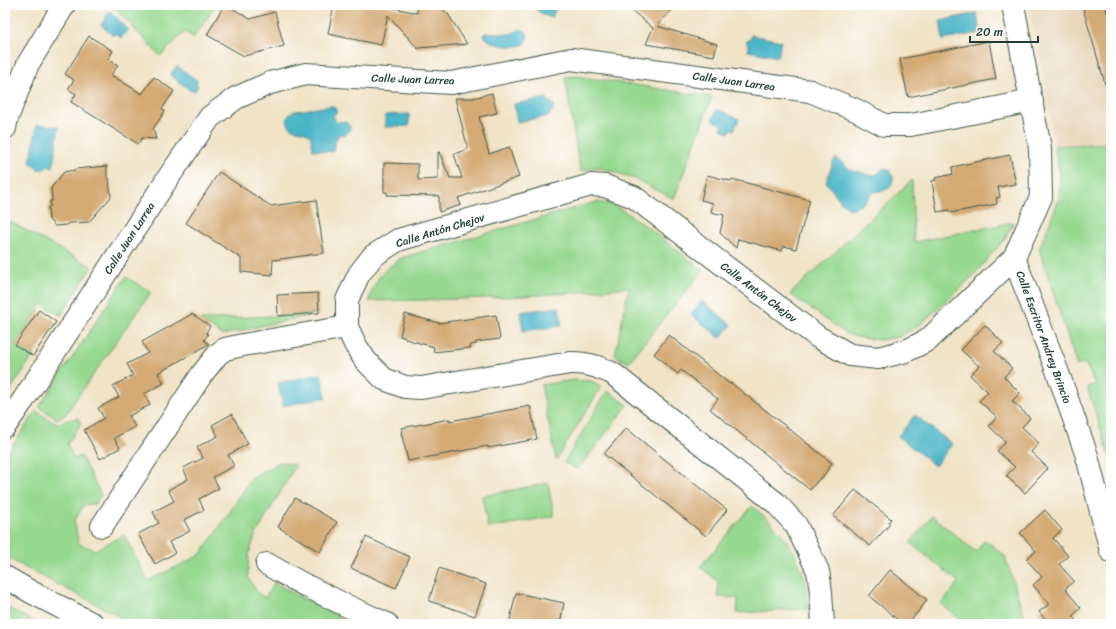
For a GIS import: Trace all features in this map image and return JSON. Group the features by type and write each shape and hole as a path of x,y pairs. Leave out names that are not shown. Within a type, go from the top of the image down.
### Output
{"street":[{"path":"5,128 7,118 28,64 64,5"},
{"name":"Calle Escritor Andrey Brincio","path":"1014,5 1040,148 1041,197 1014,258 1058,373 1087,456 1111,551"},
{"name":"Calle Juan Larrea","path":"5,426 166,181 210,117 236,98 270,83 306,74 451,83 571,59 810,92 856,110 884,125 912,126 1032,101"},
{"name":"Calle Antón Chejov","path":"823,624 818,571 796,525 776,503 612,373 598,366 582,362 422,388 405,386 384,379 366,361 356,346 347,327 347,300 359,274 372,256 398,240 591,185 605,186 634,197 818,337 850,355 878,358 906,351 928,340 1014,258"},
{"path":"102,526 202,374 218,354 225,349 243,345 347,327"},
{"path":"267,564 304,585 387,624"},
{"path":"5,577 94,624"}],"shaded area":[{"path":"1028,5 1111,5 1111,143 1054,146 1044,75"}],"green space":[{"path":"112,5 216,5 193,38 185,32 160,56"},
{"path":"577,76 712,97 674,199 633,178 598,167 580,171 565,77"},
{"path":"1111,143 1111,461 1087,387 1095,384 1085,363 1077,366 1039,249 1059,199 1060,173 1054,146"},
{"path":"912,180 914,242 1014,222 1004,240 971,278 921,324 899,337 880,340 860,338 845,333 790,294"},
{"path":"596,202 610,204 624,211 703,270 628,363 615,355 629,287 499,297 369,301 372,290 381,275 389,267 404,257"},
{"path":"9,221 92,267 61,315 42,304 15,345 33,356 5,398 5,245"},
{"path":"126,277 151,292 65,415 57,419 39,407"},
{"path":"319,313 222,335 201,320"},
{"path":"574,380 590,381 602,386 556,460 541,385"},
{"path":"607,391 628,405 578,469 564,463"},
{"path":"36,411 56,424 66,420 78,418 81,424 67,444 74,459 81,456 101,495 95,504 84,505 74,521 79,544 95,550 124,535 148,581 200,555 252,477 280,462 296,465 255,536 249,554 248,577 257,592 265,598 274,583 352,624 134,624 5,557 5,457"},
{"path":"548,483 554,516 488,528 482,496"},
{"path":"752,506 776,527 793,551 804,577 810,609 737,613 738,598 718,597 718,581 700,567"},
{"path":"932,516 976,552 985,540 1005,556 1027,624 966,624 941,604 959,582 910,543"},
{"path":"5,606 38,624 5,624"}],"water":[{"path":"540,5 558,5 551,18 537,11"},
{"path":"110,11 129,30 121,38 115,33 113,36 101,25"},
{"path":"977,13 980,33 943,40 940,21"},
{"path":"521,29 526,31 528,37 525,44 520,46 503,46 492,42 484,36 484,34 490,32 510,34"},
{"path":"751,35 781,41 778,57 748,51 749,46 746,42 751,39"},
{"path":"177,66 198,81 196,83 198,86 196,90 191,91 170,75"},
{"path":"547,98 548,101 554,105 553,111 550,112 550,116 517,122 514,104"},
{"path":"333,106 336,109 336,113 333,116 337,123 341,121 346,122 350,126 350,131 347,134 339,134 335,142 333,152 313,150 310,136 305,132 292,128 287,121 288,116 295,111"},
{"path":"717,109 739,119 734,130 731,128 729,133 721,129 723,125 712,120"},
{"path":"409,114 409,126 385,127 385,115"},
{"path":"37,124 59,127 53,167 48,166 42,170 37,169 30,163"},
{"path":"836,158 854,172 858,171 868,175 876,175 884,168 889,169 893,176 892,184 888,189 873,192 863,203 850,209 841,202 826,182"},
{"path":"702,301 732,325 720,338 691,315"},
{"path":"559,307 562,326 523,331 520,312"},
{"path":"321,374 326,397 283,406 278,383"},
{"path":"915,415 952,444 935,466 898,436"}],"building":[{"path":"224,5 227,5 250,19 275,12 284,46 244,56 207,35"},
{"path":"334,5 390,5 390,7 417,13 418,5 438,5 448,14 467,44 418,49 388,15 381,45 328,34"},
{"path":"625,5 675,5 657,26 717,44 714,56 646,44 653,28"},
{"path":"1082,5 1105,5 1111,25 1111,87 1106,87"},
{"path":"89,36 113,51 108,59 118,65 111,75 142,94 154,77 174,91 162,109 165,111 153,129 156,139 142,138 138,144 71,102 76,94 68,89 74,80 65,74"},
{"path":"989,41 996,79 908,97 900,59"},
{"path":"492,93 497,113 479,117 489,154 509,147 519,177 458,198 461,205 439,212 439,196 387,195 387,192 384,192 384,163 418,164 418,180 438,179 438,152 450,178 462,178 454,154 468,149 455,98 473,98"},
{"path":"1010,155 1016,184 998,187 1000,197 996,198 997,204 950,213 949,210 937,212 932,181 936,180 935,178 953,174 952,167"},
{"path":"107,166 107,178 109,178 111,197 89,222 69,223 67,225 55,226 49,220 48,207 50,207 50,201 52,201 51,188 64,172 75,169"},
{"path":"219,172 271,206 316,200 324,253 273,260 272,275 241,272 241,258 186,223"},
{"path":"707,175 731,181 732,179 810,200 796,249 784,246 782,251 738,239 736,248 720,233 724,215 711,212 713,203 701,200"},
{"path":"318,293 319,313 278,316 277,295"},
{"path":"39,310 56,322 33,356 15,345"},
{"path":"192,314 210,326 206,333 208,334 204,340 209,344 158,373 164,383 144,394 150,405 129,416 135,427 114,438 120,448 100,459 84,430 104,418 98,408 119,397 113,386 133,375 127,364 148,353 142,342"},
{"path":"405,314 439,323 496,315 500,339 476,342 476,344 470,345 471,348 433,352 434,347 405,339 406,338 400,336"},
{"path":"985,325 1003,343 994,351 1012,368 1004,377 1020,393 1012,401 1030,418 1022,427 1039,443 1031,452 1048,468 1025,493 1006,476 1015,467 997,451 1006,442 989,426 997,417 979,401 988,392 970,375 979,366 961,350"},
{"path":"669,335 832,463 821,479 820,478 810,490 710,409 718,399 681,370 678,374 654,354"},
{"path":"530,406 537,439 488,448 488,446 408,461 401,428 450,419 450,421"},
{"path":"232,414 248,444 228,455 234,466 213,477 219,488 199,499 204,510 184,520 190,531 169,542 175,553 155,564 138,534 159,523 153,512 174,501 168,490 188,479 183,468 203,458 197,447 218,436 212,425"},
{"path":"626,428 727,510 706,536 604,454"},
{"path":"855,490 891,519 888,523 890,524 870,546 833,516"},
{"path":"295,498 337,522 320,552 278,527"},
{"path":"1045,510 1062,530 1053,538 1068,556 1059,564 1074,581 1065,589 1081,608 1072,616 1079,624 1050,624 1039,612 1049,604 1033,585 1042,577 1026,559 1036,551 1020,533"},
{"path":"366,537 410,557 396,588 351,568"},
{"path":"439,568 486,584 475,616 429,601"},
{"path":"890,570 927,600 908,624 903,624 869,596"},
{"path":"516,593 564,603 560,624 509,624"}]}
